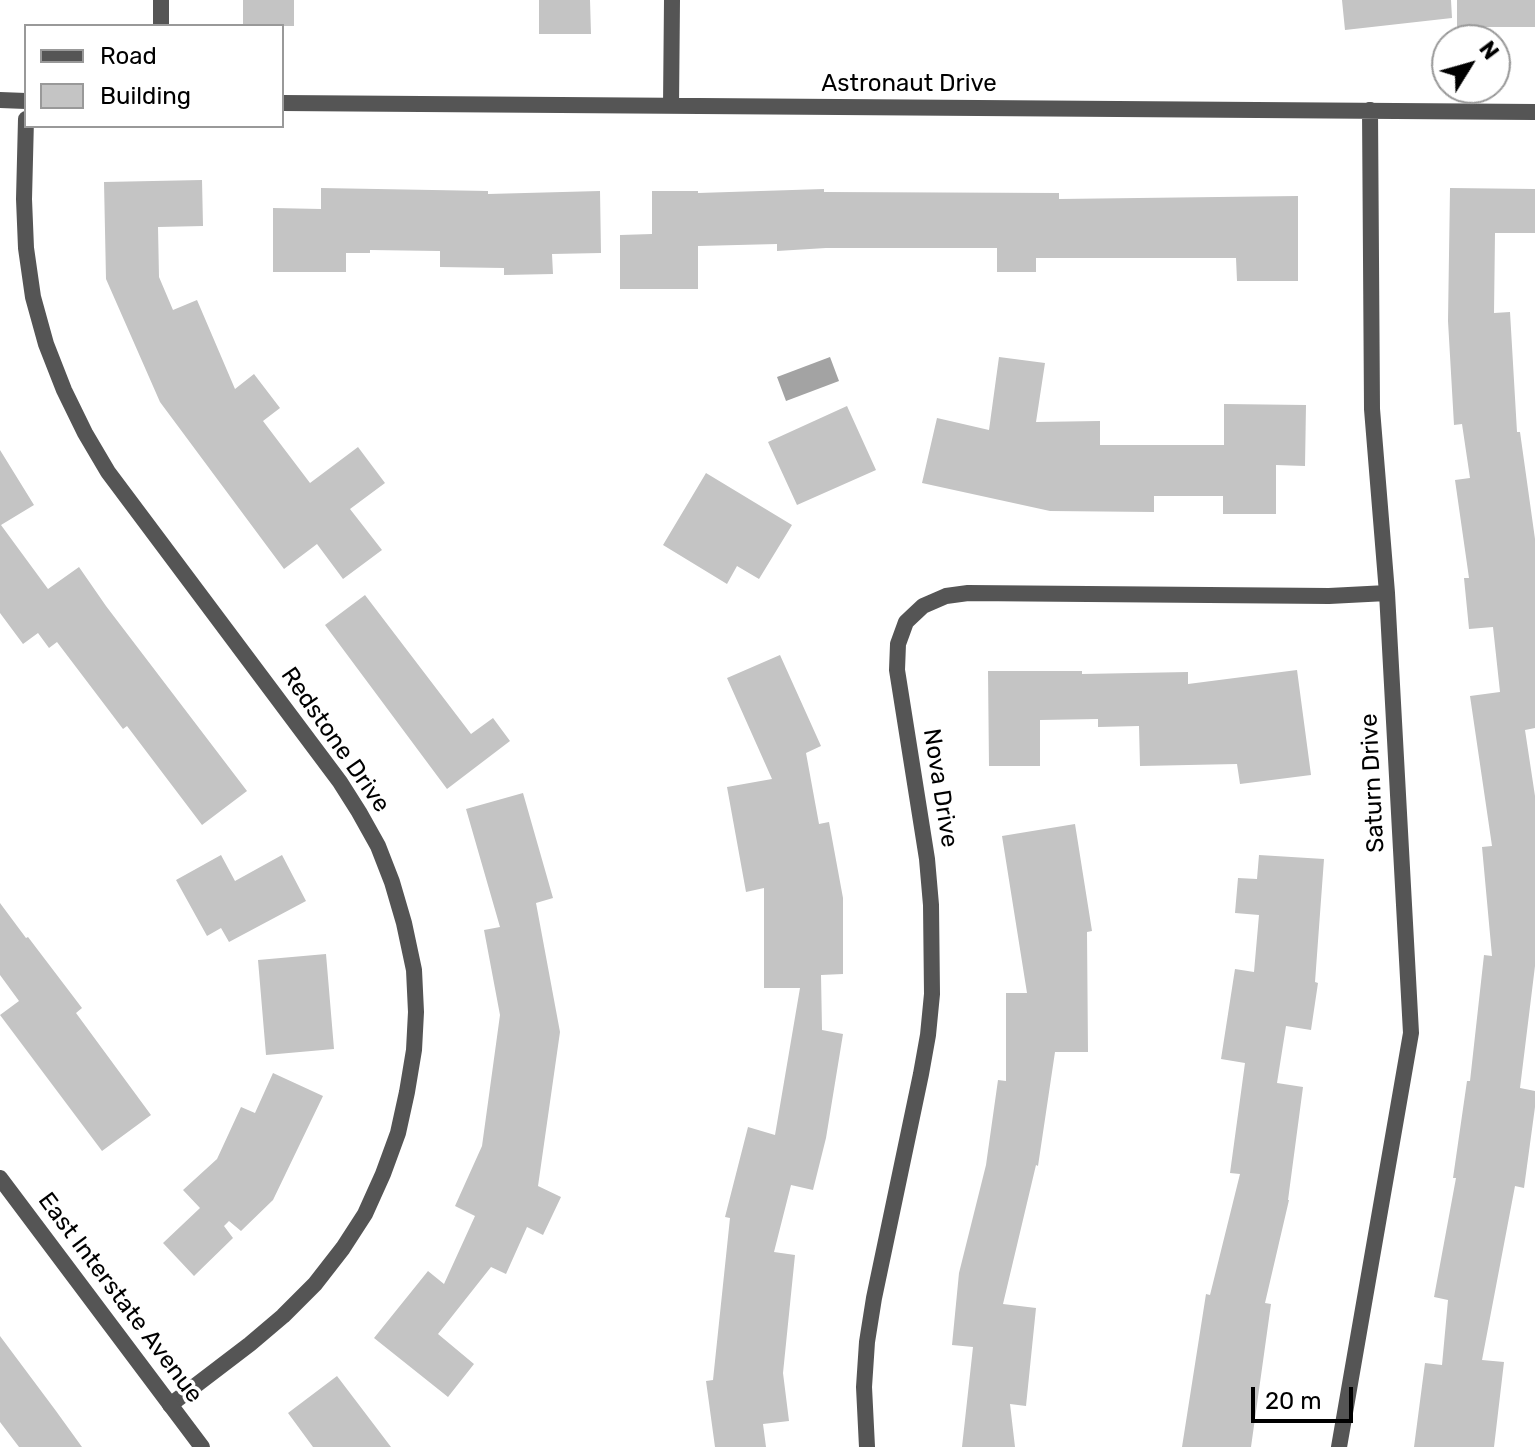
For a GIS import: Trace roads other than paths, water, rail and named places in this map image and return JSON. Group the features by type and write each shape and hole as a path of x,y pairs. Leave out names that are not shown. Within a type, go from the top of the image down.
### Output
{"street":[{"path":"161,0 161,24"},
{"path":"671,106 672,0"},
{"path":"0,100 24,101"},
{"name":"Astronaut Drive","path":"284,103 1535,112"},
{"name":"Saturn Drive","path":"1339,1447 1411,1033 1387,593 1372,409 1370,110"},
{"name":"Redstone Drive","path":"26,128 26,248 33,297 46,344 64,390 108,472 340,782 359,812 378,846 392,882 414,970 414,1050 407,1092 398,1133 365,1214 315,1284 283,1316 170,1405"},
{"name":"Nova Drive","path":"867,1447 864,1387 867,1342 921,1074 932,994 927,859 897,670 898,644 906,622 923,606 946,596 968,593 1329,596 1387,593"},
{"name":"East Interstate Avenue","path":"0,1178 202,1447"}]}
